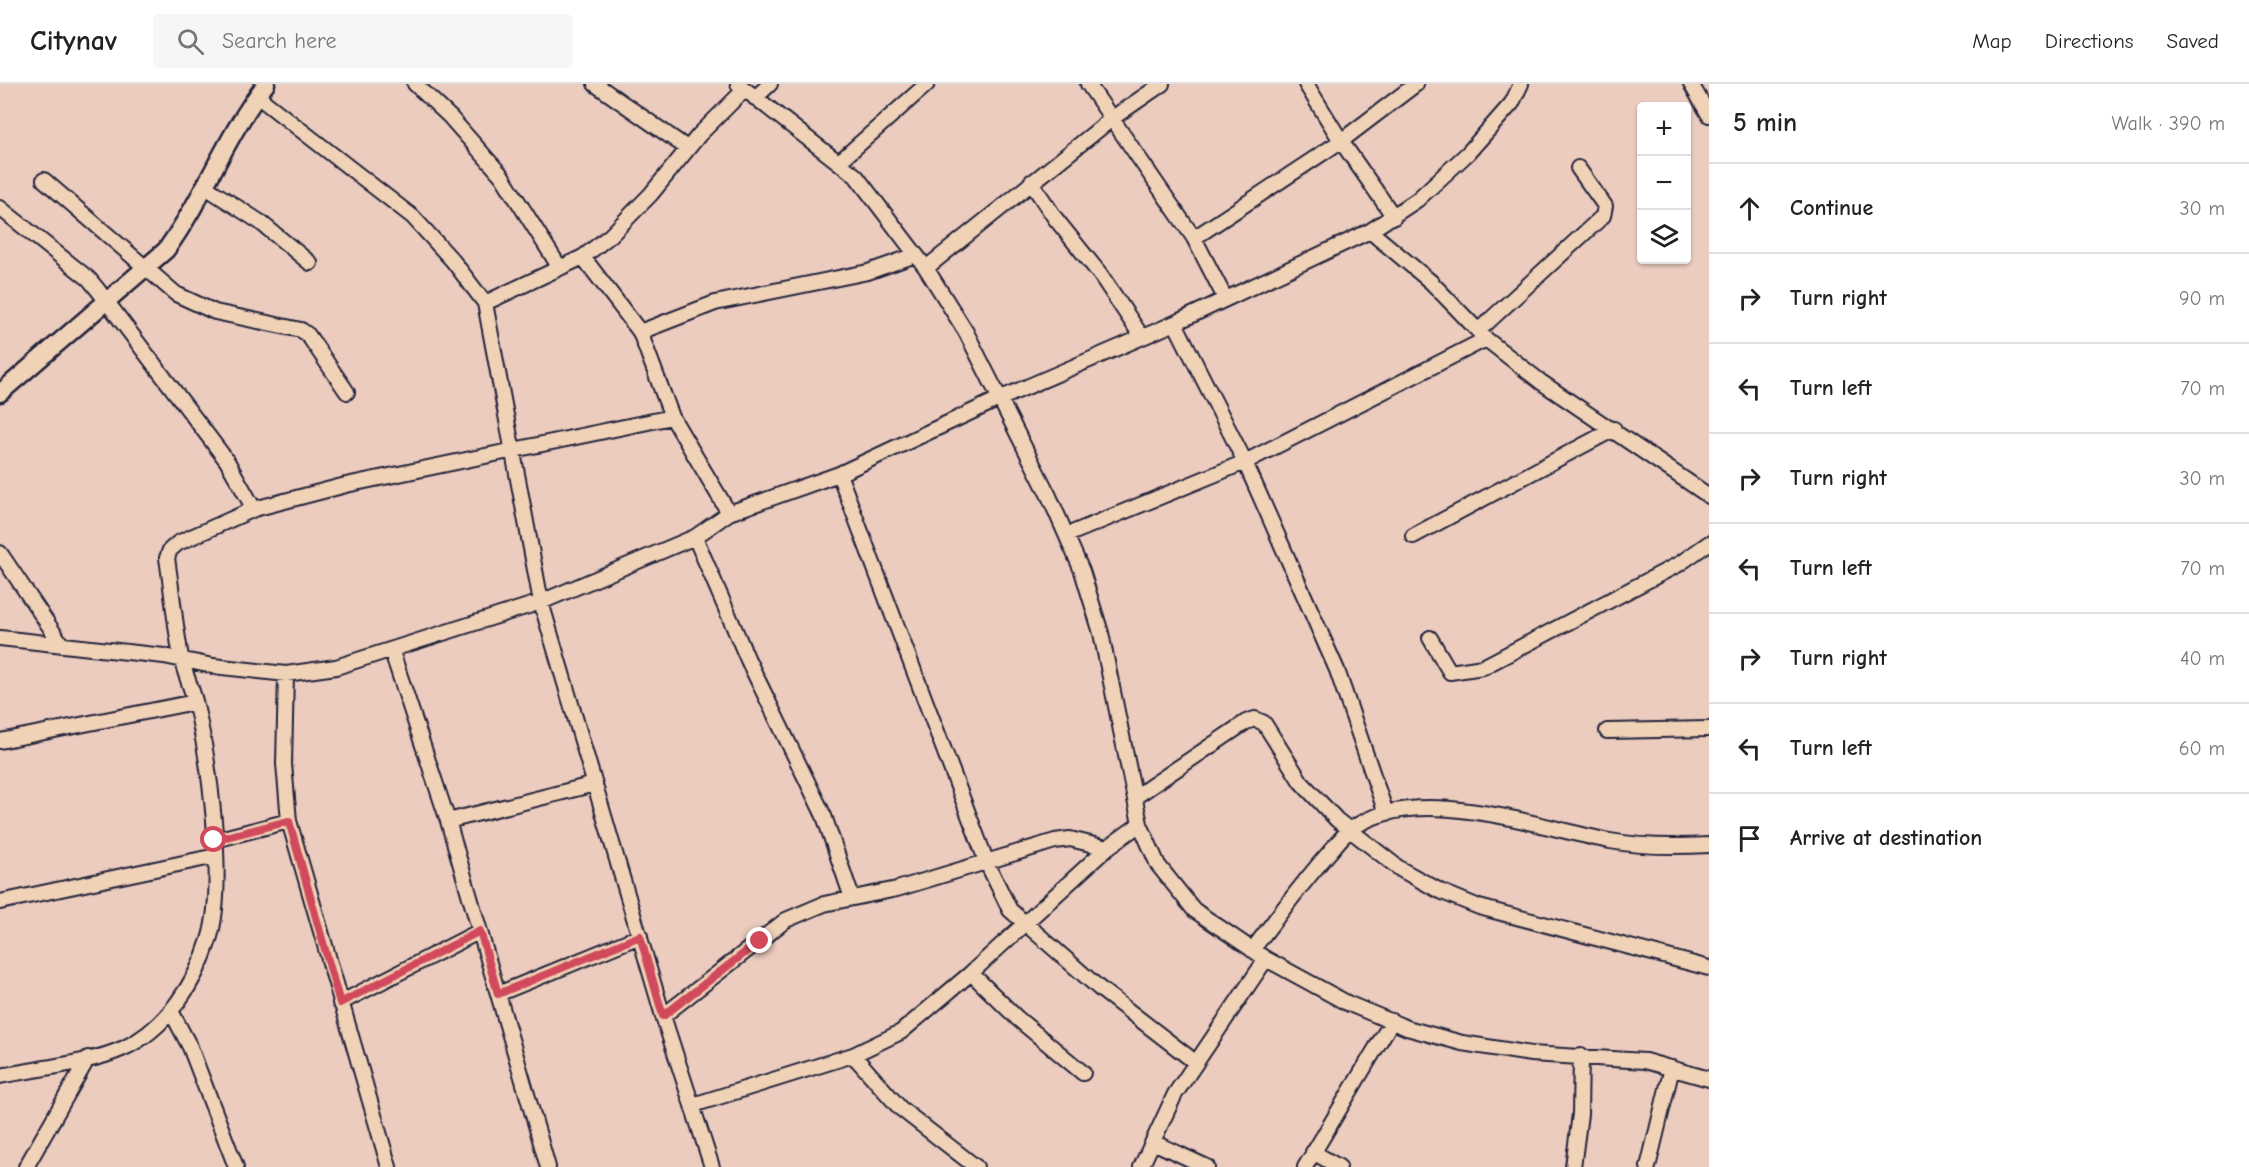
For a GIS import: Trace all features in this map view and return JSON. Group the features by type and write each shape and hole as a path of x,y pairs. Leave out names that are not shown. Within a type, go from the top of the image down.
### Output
{"street":[{"path":"415,84 450,117 502,176 560,268"},
{"path":"595,84 687,148"},
{"path":"485,303 583,257 611,235 651,194 687,148 746,91 770,84"},
{"path":"839,162 927,84"},
{"path":"1088,84 1114,117 1194,238 1225,298"},
{"path":"926,268 1114,117 1162,84"},
{"path":"1306,84 1341,141 1394,217"},
{"path":"1194,238 1341,141 1416,84"},
{"path":"0,638 182,659 213,666 286,674 336,668 392,652 541,602 695,537 729,513 840,474 999,399 1176,323 1370,231 1394,217 1468,153 1512,103 1521,84"},
{"path":"1691,84 1709,115"},
{"path":"0,393 166,250 179,232 261,88 413,217 453,261 485,303 541,602 663,1016 712,1167"},
{"path":"746,91 839,162 873,197 926,268 966,332 1082,571 1101,633 1140,824 1158,865 1194,910 1266,959 1347,1003 1392,1021 1462,1043 1531,1054 1645,1061 1709,1079"},
{"path":"1066,535 1245,462 1482,335 1603,216 1605,206 1578,168"},
{"path":"44,180 146,267 159,281 193,304 215,312 301,330 308,335 347,392"},
{"path":"1031,182 1054,218 1100,274 1142,337"},
{"path":"204,186 260,222 310,263"},
{"path":"0,208 89,279 157,372 227,461 254,509"},
{"path":"1370,231 1431,282 1482,335 1541,382 1614,429 1709,496"},
{"path":"640,332 715,303 868,272 916,255"},
{"path":"583,257 640,332 672,417 729,513"},
{"path":"1176,323 1245,462 1337,670 1386,813"},
{"path":"0,1076 88,1059 125,1048 171,1011 193,979 210,939 215,896 216,856 209,779 195,702 182,659 167,558 170,550 178,543 254,509 346,485 672,417"},
{"path":"1413,536 1614,429"},
{"path":"840,474 987,863 1010,910 1099,988 1195,1062"},
{"path":"695,537 748,660 824,816 852,898"},
{"path":"1430,638 1449,672 1483,668 1679,564 1709,543"},
{"path":"0,553 62,645"},
{"path":"392,652 448,821 548,1167"},
{"path":"286,674 284,764 289,821 389,1167"},
{"path":"0,741 195,702"},
{"path":"1135,797 1245,722 1255,719 1264,723 1301,782 1348,831 1400,869 1440,891 1479,907 1709,968"},
{"path":"1608,731 1709,729"},
{"path":"448,821 595,784"},
{"path":"1252,950 1348,831 1375,814 1404,809 1450,809 1508,818 1611,841 1666,848 1709,845"},
{"path":"214,840 289,821"},
{"path":"693,1105 853,1055 901,1032 970,973 1107,848 1140,824"},
{"path":"663,1016 786,920 824,904 897,889 1055,841 1070,839 1107,848"},
{"path":"0,902 216,856"},
{"path":"340,1003 480,931"},
{"path":"498,994 640,936"},
{"path":"1141,1167 1175,1094 1266,959"},
{"path":"970,973 1017,1018 1083,1073"},
{"path":"171,1011 190,1047 236,1167"},
{"path":"1305,1167 1392,1021"},
{"path":"853,1055 900,1108 976,1167"},
{"path":"1573,1167 1580,1114 1581,1056"},
{"path":"26,1167 88,1059"},
{"path":"1648,1167 1672,1068"},
{"path":"1153,1142 1207,1167"},
{"path":"1313,1152 1339,1167"}],"route":[{"path":"214,840 289,821 340,1003 480,931 498,994 640,936 663,1016 760,941"}]}
